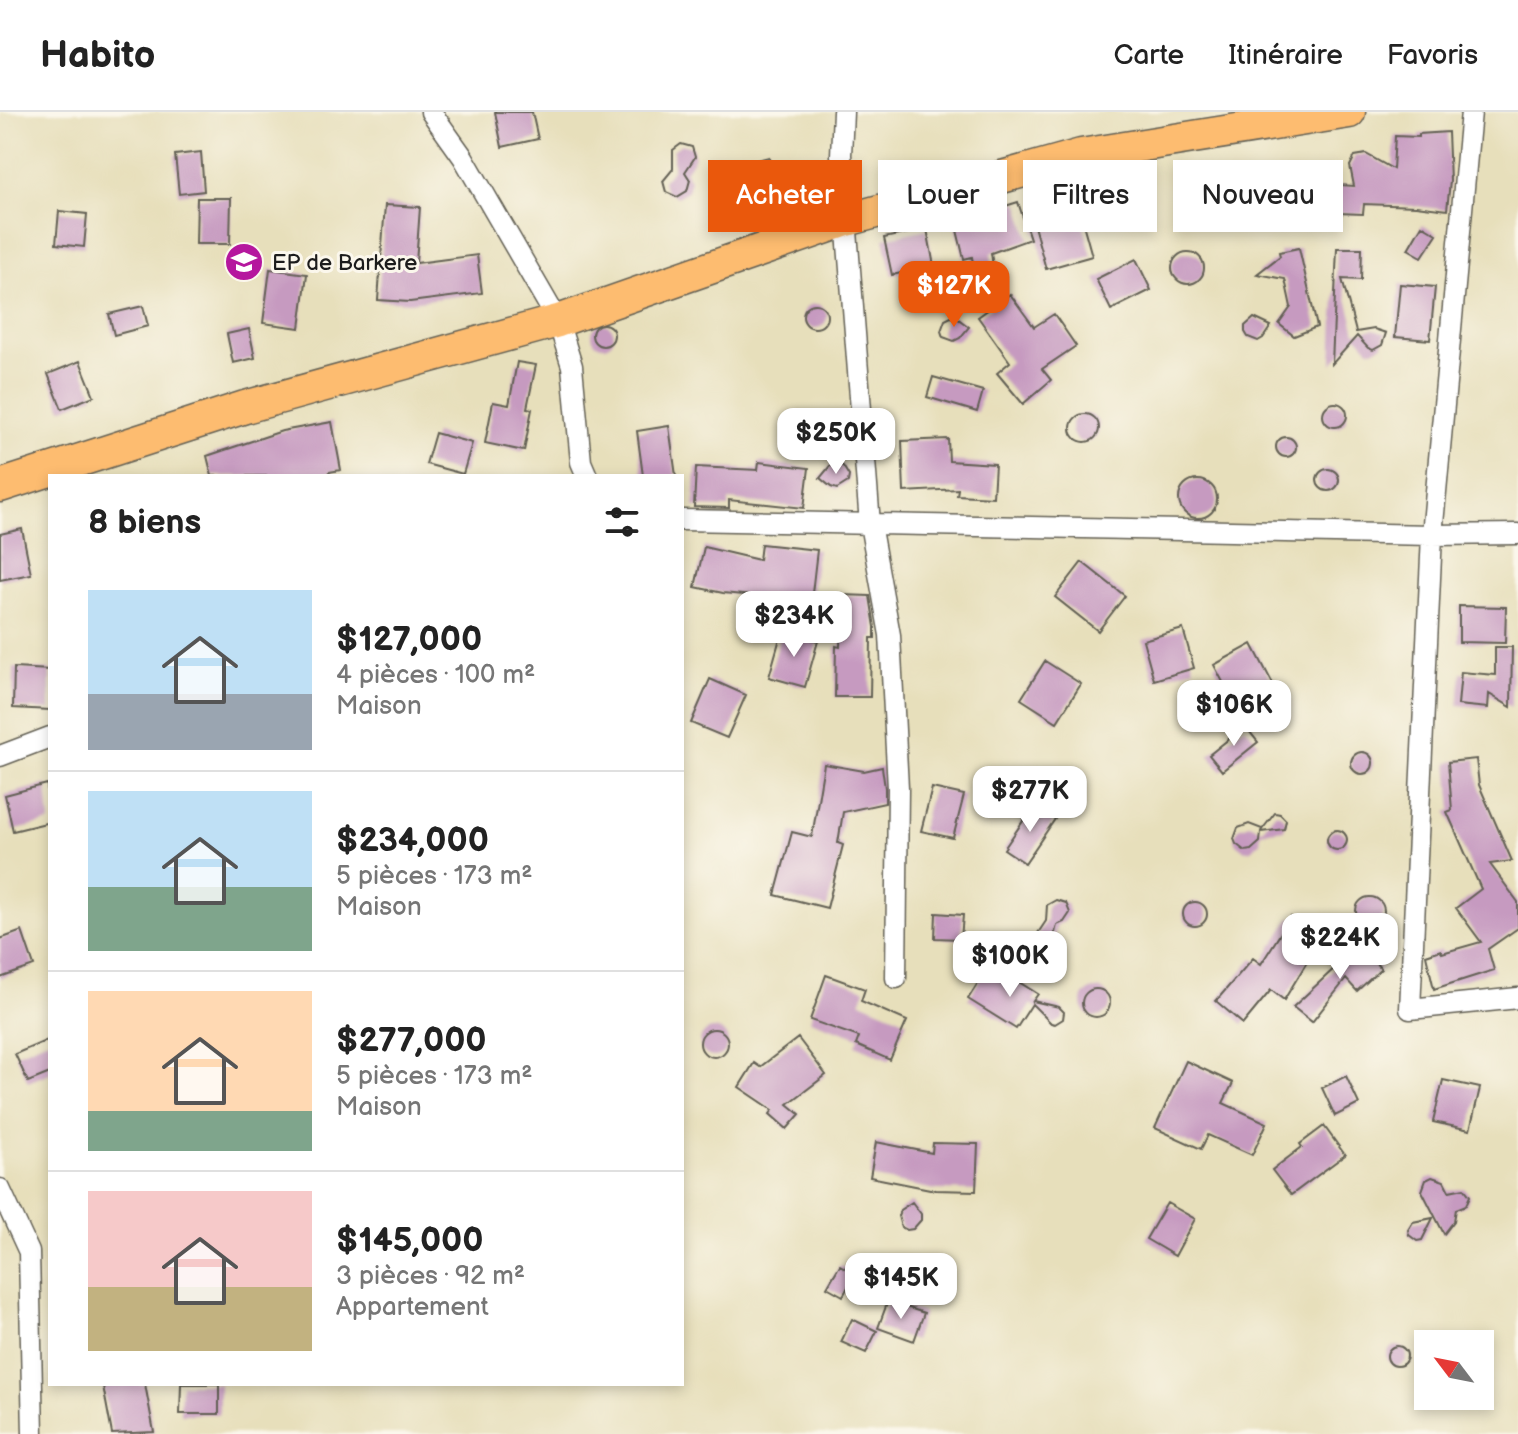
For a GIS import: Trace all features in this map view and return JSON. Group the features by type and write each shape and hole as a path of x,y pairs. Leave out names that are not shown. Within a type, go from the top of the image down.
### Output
{"main road":[{"path":"862,216 1081,155 1349,112"},
{"path":"0,486 245,407 558,321 813,232"}],"street":[{"path":"431,112 463,157 558,321 572,366 581,462 586,474"},
{"path":"841,160 843,112"},
{"path":"1471,112 1432,535 1410,1009 1518,998"},
{"path":"848,232 870,524 890,635 898,788 896,978"},
{"path":"684,520 1432,535 1518,534"},
{"path":"0,756 48,738"},
{"path":"0,1189 29,1252 33,1434"}],"building":[{"path":"495,112 532,112 538,139 502,147"},
{"path":"1448,132 1450,181 1447,210 1364,204 1363,214 1343,213 1343,185 1354,186 1350,166 1355,156 1366,154 1393,169 1395,136 1419,137 1419,134"},
{"path":"681,144 692,147 695,157 685,172 690,180 687,191 677,197 666,192 663,181 673,169 673,150"},
{"path":"201,152 204,191 179,194 175,155"},
{"path":"197,198 231,198 230,244 196,244"},
{"path":"1018,202 1023,232 1028,232 1030,239 991,253 995,279 976,282 972,257 964,259 957,232 1007,232 1007,206"},
{"path":"385,205 420,207 416,263 477,255 482,293 410,302 378,300"},
{"path":"59,211 87,214 84,247 56,244"},
{"path":"1422,225 1437,234 1422,257 1408,249"},
{"path":"928,232 934,266 923,269 929,286 912,292 906,272 892,275 884,238"},
{"path":"1036,232 1085,232 1092,256 1046,269"},
{"path":"1299,248 1317,327 1294,336 1279,324 1291,307 1285,279 1257,274 1280,256 1279,252"},
{"path":"1337,248 1362,248 1361,280 1342,279 1356,332 1374,329 1386,333 1382,345 1373,350 1357,336 1332,364"},
{"path":"1188,252 1199,257 1204,268 1199,279 1188,284 1177,279 1172,268 1177,257"},
{"path":"1136,259 1151,290 1111,310 1096,279"},
{"path":"270,269 307,274 300,328 263,323"},
{"path":"1400,284 1435,287 1430,340 1395,337"},
{"path":"1010,294 1034,327 1054,314 1076,346 1042,369 1051,380 1023,404 997,373 1010,362 978,317"},
{"path":"815,304 824,307 827,316 824,325 815,328 806,325 803,316 806,307"},
{"path":"143,306 148,326 114,335 109,314"},
{"path":"951,317 969,327 954,341 943,337 941,331 945,320"},
{"path":"1254,318 1271,326 1258,341 1248,337 1245,332 1245,326"},
{"path":"603,324 611,327 614,335 611,343 603,346 595,343 592,335 595,327"},
{"path":"249,329 255,358 233,363 227,334"},
{"path":"80,361 94,396 62,409 48,374"},
{"path":"517,362 536,365 527,408 532,409 524,451 485,443 493,402 509,405"},
{"path":"933,377 983,391 977,412 927,397"},
{"path":"1335,403 1344,406 1347,415 1344,424 1335,427 1326,424 1323,415 1326,406"},
{"path":"1085,414 1095,418 1099,428 1095,438 1085,442 1075,438 1071,428 1075,418"},
{"path":"332,422 341,470 330,474 212,474 207,456 282,431"},
{"path":"669,426 676,474 643,474 637,431"},
{"path":"435,433 472,443 463,474 426,464"},
{"path":"1282,437 1290,437 1296,447 1290,457 1282,457 1276,451 1276,443"},
{"path":"948,439 949,461 995,464 993,497 957,495 958,489 904,492 902,441"},
{"path":"759,462 809,468 804,508 729,500 729,508 694,507 696,467 758,470"},
{"path":"830,466 843,466 849,476 848,482 837,489 820,478"},
{"path":"1328,469 1336,472 1339,480 1336,488 1328,491 1320,488 1317,480 1320,472"},
{"path":"1198,480 1211,486 1217,499 1211,512 1198,518 1185,512 1179,499 1185,486"},
{"path":"22,529 31,574 0,580 0,534"},
{"path":"761,544 817,550 811,602 695,587 704,547 759,560"},
{"path":"1082,562 1125,596 1098,631 1055,597"},
{"path":"842,595 870,596 875,638 871,638 870,697 835,697 836,646 840,647"},
{"path":"1459,606 1506,607 1505,643 1459,642"},
{"path":"1183,629 1194,668 1154,680 1143,640"},
{"path":"782,631 818,641 805,687 769,677"},
{"path":"1252,644 1275,688 1237,709 1214,665"},
{"path":"1495,647 1512,647 1511,707 1489,694 1488,708 1458,705 1461,672 1495,675"},
{"path":"1045,661 1081,684 1057,722 1021,699"},
{"path":"14,668 48,670 48,710 13,708"},
{"path":"710,679 746,695 727,738 691,723"},
{"path":"1245,726 1258,742 1222,771 1209,755"},
{"path":"1362,752 1370,755 1373,763 1370,771 1362,774 1354,771 1351,763 1354,755"},
{"path":"1476,759 1479,785 1512,861 1490,864 1518,902 1518,928 1488,949 1494,970 1434,989 1426,955 1481,942 1456,908 1481,889 1447,812 1452,810 1448,762"},
{"path":"824,764 864,771 882,767 885,788 885,803 843,812 838,843 843,845 827,908 775,895 792,832 812,837"},
{"path":"47,784 48,822 13,831 5,795"},
{"path":"932,788 964,795 953,838 921,831"},
{"path":"1034,805 1055,819 1025,863 1004,849"},
{"path":"1275,813 1286,820 1284,829 1261,832 1260,842 1251,850 1245,851 1236,844 1234,839 1238,828 1249,824 1261,831"},
{"path":"1337,830 1344,833 1347,840 1344,847 1337,850 1330,847 1327,840 1330,833"},
{"path":"1370,897 1380,901 1384,911 1380,921 1370,925 1360,921 1356,911 1360,901"},
{"path":"1056,900 1066,903 1070,913 1064,922 1057,925 1052,944 1043,945 1039,942 1038,933 1046,921 1047,905"},
{"path":"1195,902 1204,905 1207,914 1204,923 1195,926 1186,923 1183,914 1186,905"},
{"path":"936,913 963,915 961,939 935,938"},
{"path":"1291,917 1322,937 1284,1000 1271,990 1243,1024 1216,1001 1253,958 1261,964"},
{"path":"22,931 34,966 0,978 0,939"},
{"path":"1366,939 1373,946 1367,953 1381,969 1357,991 1346,979 1312,1022 1293,1007"},
{"path":"990,964 1038,994 1033,1001 1059,1007 1064,1012 1063,1019 1051,1023 1032,1004 1016,1029 968,999"},
{"path":"826,975 865,989 861,1001 907,1021 890,1060 856,1045 859,1037 810,1020"},
{"path":"1096,989 1106,993 1110,1003 1106,1013 1096,1017 1086,1013 1082,1003 1086,993"},
{"path":"714,1029 724,1033 728,1043 724,1053 714,1057 704,1053 700,1043 704,1033"},
{"path":"798,1038 826,1075 788,1104 800,1114 787,1129 770,1114 773,1110 739,1087 754,1063 760,1067"},
{"path":"48,1040 48,1074 28,1082 15,1054"},
{"path":"1186,1061 1233,1083 1223,1103 1267,1123 1252,1155 1208,1135 1201,1149 1155,1128"},
{"path":"1346,1076 1359,1104 1335,1116 1322,1088"},
{"path":"1443,1080 1480,1088 1470,1130 1433,1122"},
{"path":"1324,1126 1345,1155 1291,1195 1272,1170"},
{"path":"876,1142 932,1153 933,1143 978,1144 976,1191 935,1190 870,1177"},
{"path":"1432,1177 1444,1181 1449,1191 1464,1188 1470,1196 1466,1205 1456,1209 1454,1221 1444,1234 1422,1191 1426,1180"},
{"path":"912,1202 921,1214 921,1220 913,1229 907,1230 901,1227 898,1216 900,1210"},
{"path":"1167,1203 1195,1219 1175,1256 1146,1239"},
{"path":"1433,1218 1422,1240 1417,1241 1409,1235 1408,1230 1413,1222"},
{"path":"840,1265 855,1274 843,1296 827,1287"},
{"path":"888,1301 924,1313 914,1341 878,1328"},
{"path":"852,1319 877,1331 866,1353 841,1342"},
{"path":"1397,1346 1404,1349 1407,1356 1404,1363 1397,1366 1390,1363 1387,1356 1390,1349"},
{"path":"103,1386 145,1386 154,1432 112,1434"},
{"path":"181,1386 219,1386 219,1414 180,1414"}],"place":[{"name":"EP de Barkere","path":"244,262"}]}
